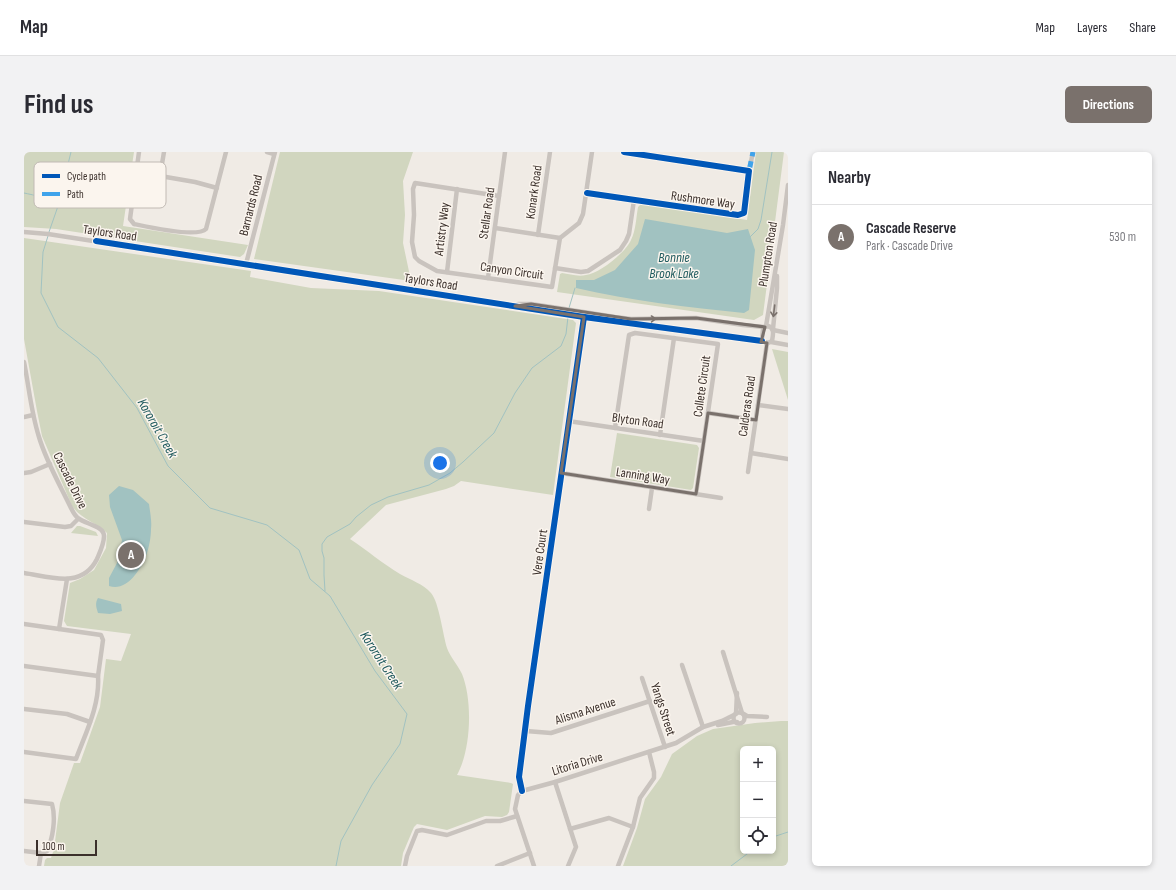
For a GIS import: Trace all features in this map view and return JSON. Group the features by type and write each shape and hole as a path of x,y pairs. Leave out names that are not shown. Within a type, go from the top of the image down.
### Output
{"street":[{"path":"138,162 139,152"},
{"path":"162,162 164,152"},
{"path":"132,208 130,219 134,224 185,233 202,232 206,230 226,152"},
{"path":"267,152 274,153"},
{"name":"Konark Road","path":"538,234 550,152"},
{"path":"495,228 560,238 579,223 583,214 592,152"},
{"path":"624,152 749,171 753,152"},
{"name":"Barnards Road","path":"246,264 274,153"},
{"name":"Stellar Road","path":"488,278 505,154"},
{"name":"Rushmore Way","path":"634,200 738,215 744,213 749,171"},
{"path":"166,177 195,182 217,188"},
{"name":"Canyon Circuit","path":"457,189 415,183 412,189 414,215 412,242 415,257 419,261 437,271 552,287 560,238"},
{"name":"Plumpton Road","path":"767,342 762,329 766,326 776,266 785,225 788,185"},
{"path":"457,189 499,196"},
{"name":"Artistry Way","path":"446,272 457,189"},
{"path":"555,268 581,272 588,271 620,250 629,234 634,200 586,193"},
{"name":"Taylors Road","path":"24,232 68,237 246,264 584,317 788,345"},
{"path":"767,342 773,330 778,288 776,266"},
{"path":"515,306 520,303 531,304 621,318 696,318 743,325 766,326 773,330 788,332"},
{"name":"Vere Court","path":"522,791 520,778 526,731 568,421 584,317"},
{"name":"Collete Circuit","path":"615,428 629,335 635,333 718,344 696,494"},
{"path":"660,435 674,338"},
{"name":"Calderas Road","path":"748,472 767,342"},
{"name":"Cascade Drive","path":"24,366 39,438 74,515 78,519 100,529 103,531 104,535 103,543 94,564 88,572 75,578 67,579 24,573"},
{"path":"758,405 788,409"},
{"path":"708,413 756,420"},
{"path":"24,417 33,415"},
{"name":"Blyton Road","path":"568,421 704,442"},
{"path":"750,453 788,459"},
{"path":"24,473 31,472 50,464"},
{"name":"Lanning Way","path":"561,473 721,498"},
{"path":"649,510 652,488"},
{"path":"24,522 65,528 71,526 78,519"},
{"path":"59,629 67,579"},
{"path":"24,624 101,635 103,640 96,706 76,759 24,752"},
{"path":"723,652 744,716 743,721"},
{"path":"682,665 703,727"},
{"path":"24,666 98,676"},
{"name":"Yangs Street","path":"642,678 665,747"},
{"path":"737,694 736,714 734,718 737,722"},
{"name":"Alisma Avenue","path":"526,731 551,733 650,701"},
{"path":"24,709 67,714 90,722"},
{"name":"Litoria Drive","path":"522,791 555,782 676,743 703,727 728,719 739,712 748,716 767,717 743,721 740,723 733,722 713,725"},
{"path":"618,866 633,827 640,798 654,778 649,752"},
{"path":"555,782 576,849 568,866"},
{"path":"522,791 518,795 515,809 534,866"},
{"path":"24,801 52,804 55,812 48,851 41,853 24,851"},
{"path":"405,866 407,856 417,831 422,830 447,835 486,821 500,821 517,816"},
{"path":"570,829 609,818 633,827"},
{"path":"39,866 41,853"},
{"path":"497,866 530,853"}],"highlighted area":[{"path":"531,304 631,319 696,318 765,327 761,342 767,343 756,420 708,413 696,494 561,473 584,317 515,306"}],"green space":[{"path":"24,152 134,152 133,162 34,162 34,208 126,208 123,226 248,245 244,254 240,257 56,229 24,227"},
{"path":"280,152 413,152 403,181 405,215 403,243 411,281 254,259"},
{"name":"Bonnie Brook Lake","path":"756,152 784,152 763,315 754,320 557,292 560,274 583,276 591,274 612,262 624,250 633,236 638,207 641,204 747,220"},
{"path":"24,238 251,271 250,277 311,288 379,291 573,320 576,323 553,495 461,481 446,489 386,505 350,539 400,574 417,582 434,597 439,611 447,648 462,674 466,685 468,698 468,739 462,765 457,775 513,784 509,812 507,815 502,817 485,816 447,830 417,824 414,827 403,853 401,866 44,866 45,860 47,858 51,858 54,849 60,803 74,763 80,763 100,707 106,659 121,661 131,634 67,626 64,621 70,583 80,579 94,570 106,548 107,533 80,515 72,506 42,436 24,339"},
{"path":"772,349 788,352 788,400"},
{"path":"617,433 697,445 699,448 693,488 691,490 610,477"},
{"path":"77,526 96,532 98,536 71,533"},
{"path":"788,721 788,866 623,866 637,828 645,799 661,777 672,754 697,736 713,729 755,723"}],"water":[{"name":"Bonnie Brook Lake","path":"645,219 727,233 748,229 755,250 749,310 744,313 681,306 618,297 576,288 576,280 594,280 615,270 638,244"},
{"path":"119,486 133,490 149,504 151,526 148,550 140,568 127,583 115,587 109,586 109,578 117,563 122,540 110,507 109,495"},
{"path":"98,598 121,604 122,611 110,614 98,613 96,602"}],"waterway":[{"name":"Kororoit Creek","path":"69,162 71,152"},
{"path":"750,237 758,229 761,220 772,152"},
{"path":"24,193 34,195"},
{"name":"Kororoit Creek","path":"49,232 57,208"},
{"name":"Kororoit Creek","path":"48,236 43,252 41,293 58,327 98,358 137,408 168,466 210,508 267,525 299,550 310,579 330,596 375,671 407,714 400,744 372,785 341,841 336,866"},
{"path":"569,308 575,288"},
{"path":"325,591 322,544 327,537 350,524 371,505 388,497 429,485 450,473 463,462 494,433 515,393 532,368 561,346 566,334 568,317"},
{"name":"Kororoit Creek","path":"776,836 788,832"},
{"name":"Kororoit Creek","path":"731,866 747,854"}],"marked path":[{"path":"749,171 753,152"}],"cycle path":[{"path":"587,193 738,215 744,213 749,171 624,152"},
{"path":"96,241 584,317 762,341"},
{"path":"522,791 519,777 528,706 584,317"}],"place":[{"name":"Cascade Reserve","path":"131,555"}]}
